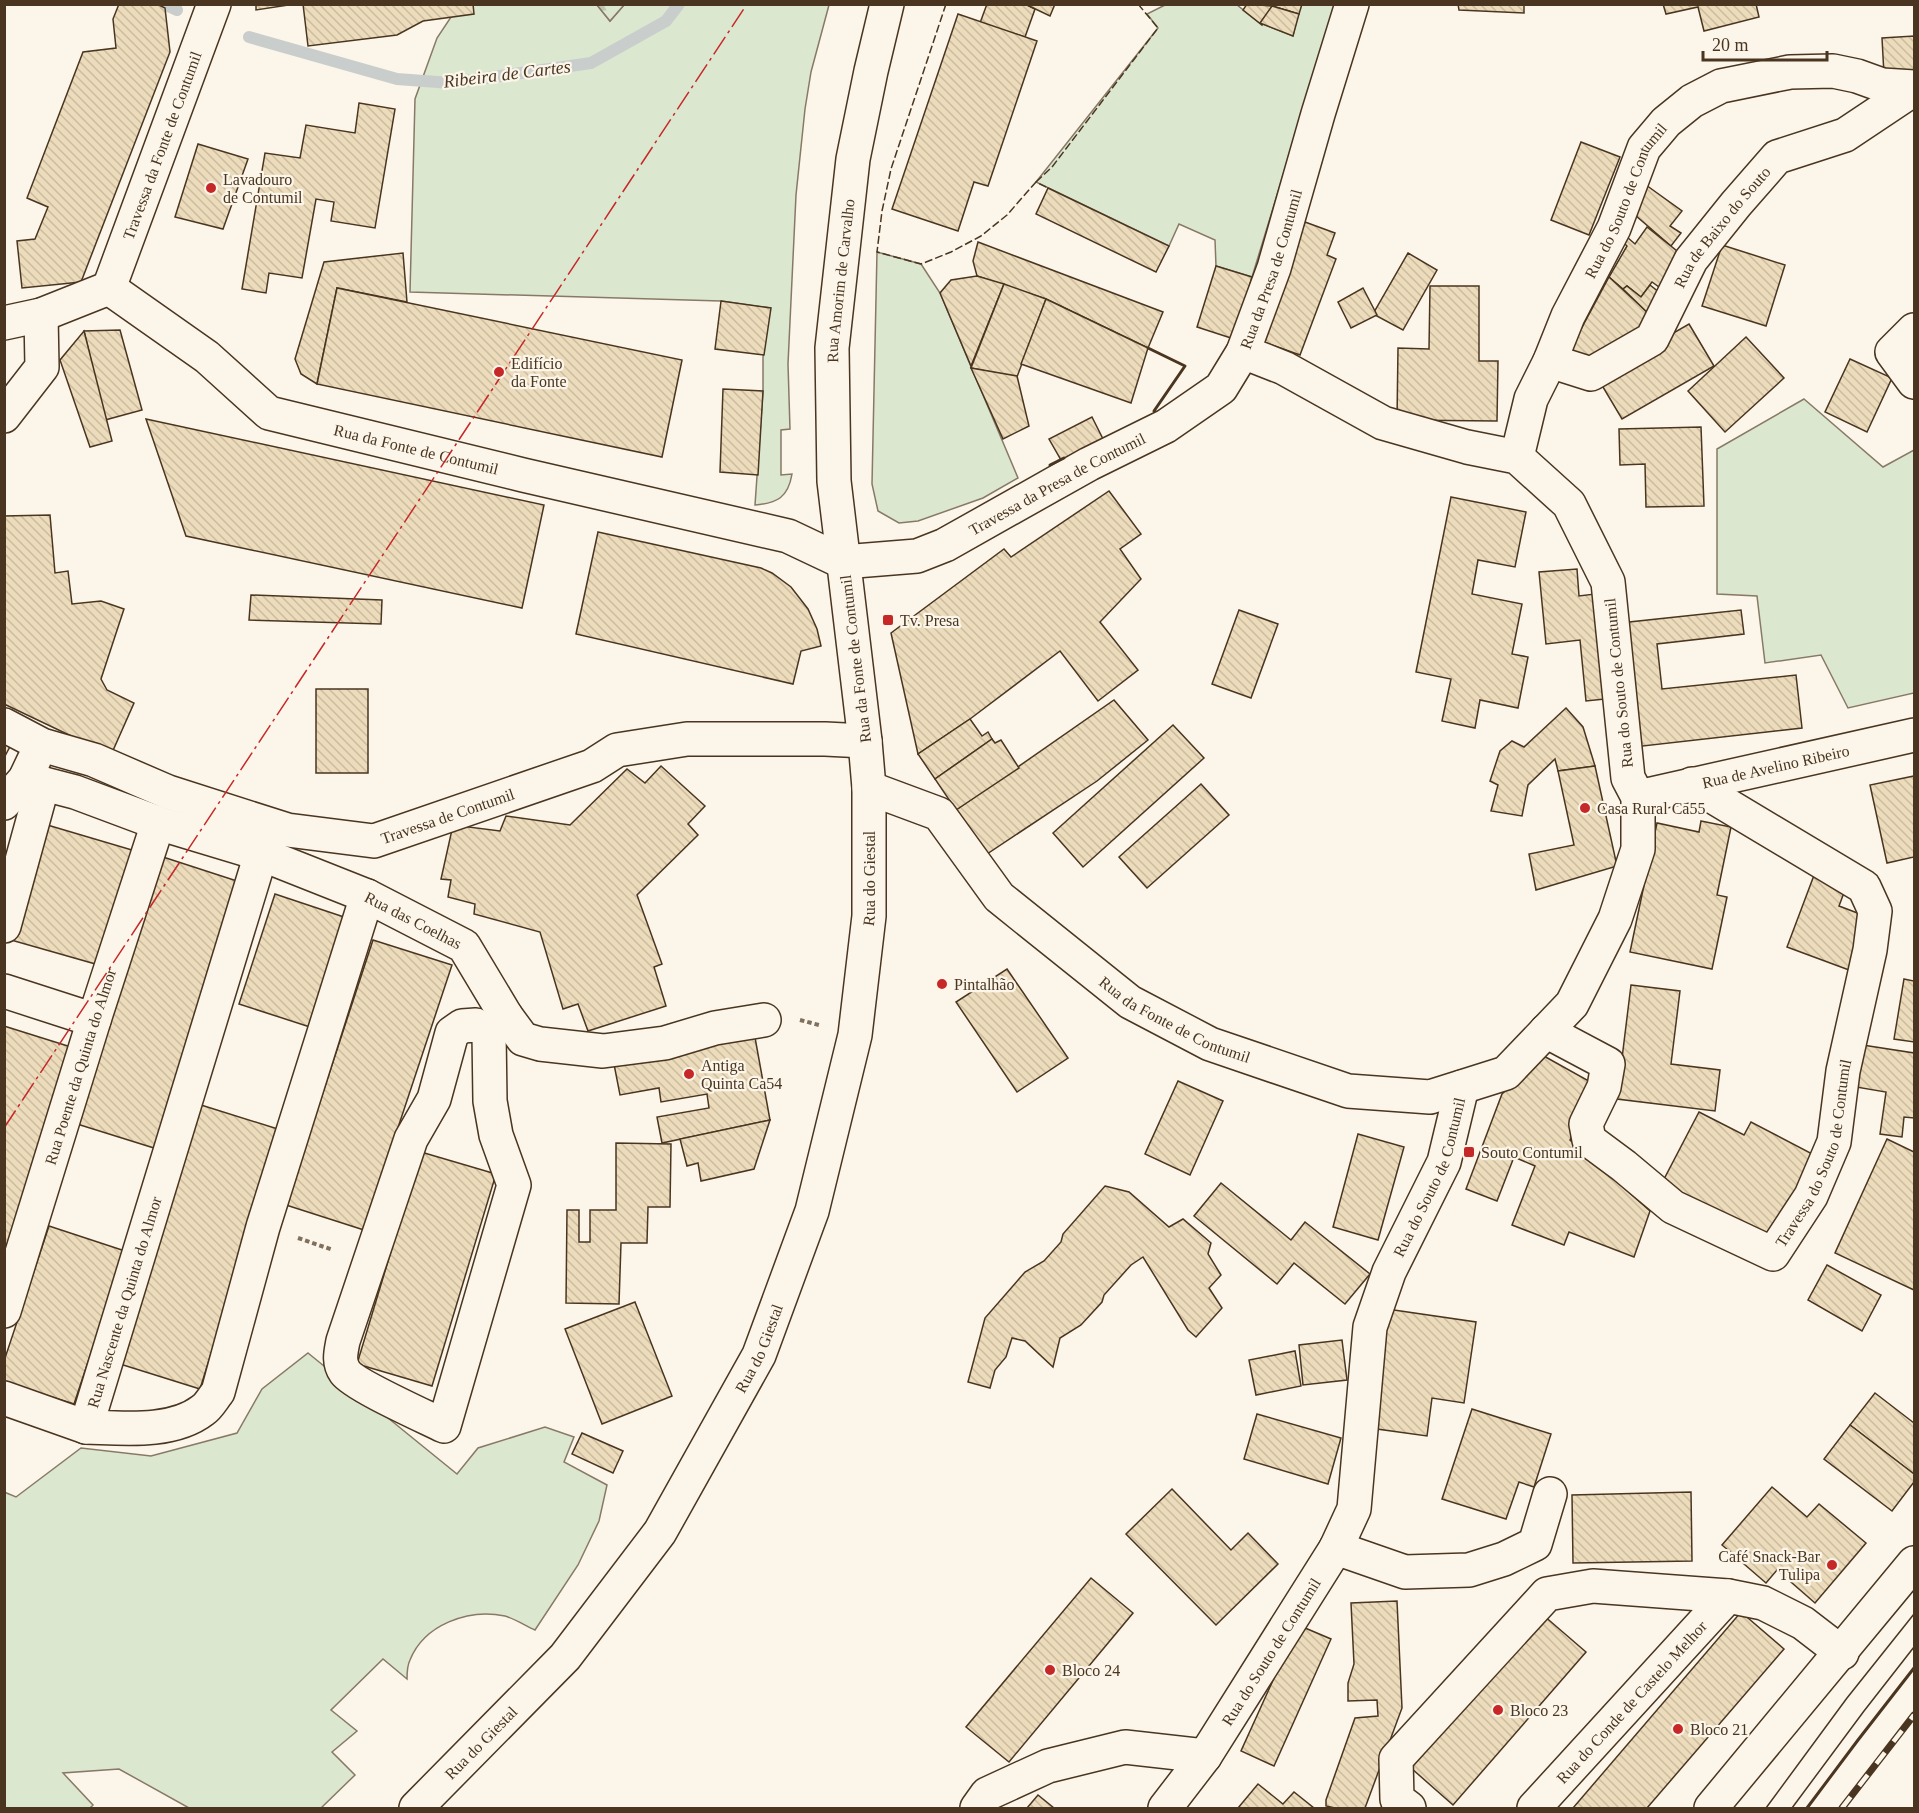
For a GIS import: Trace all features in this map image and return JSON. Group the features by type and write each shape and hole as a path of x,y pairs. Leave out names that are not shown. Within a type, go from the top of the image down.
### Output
{"street":[{"name":"Travessa da Fonte de Contumil","path":"109,288 214,4"},
{"name":"Rua Amorim de Carvalho","path":"843,562 834,481 832,348 854,159 887,4"},
{"name":"Rua da Presa de Contumil","path":"1352,4 1317,114 1274,268 1243,352 1284,368 1383,423 1467,447 1517,457"},
{"name":"Rua do Souto de Contumil","path":"1165,1809 1205,1755 1336,1548 1354,1509 1370,1327 1389,1272 1444,1162 1462,1087 1506,1073 1572,1004 1615,919 1638,849 1638,796 1628,778 1608,582 1569,504 1517,457 1531,399 1550,361 1568,316 1614,228 1644,148 1666,122 1692,101 1721,86 1790,72 1833,71 1882,85 1914,88"},
{"name":"Rua de Baixo do Souto","path":"1550,361 1591,374 1652,339 1691,260 1777,157 1845,135 1914,88"},
{"path":"4,323 41,315 109,288"},
{"name":"Rua da Fonte de Contumil","path":"109,288 207,357 269,413 788,536 843,562 866,741 868,788 939,814 999,897 1130,1002 1210,1044 1348,1091 1430,1097 1462,1087"},
{"path":"4,416 42,367 41,315"},
{"path":"1914,330 1892,352 1914,382"},
{"name":"Travessa da Presa de Contumil","path":"843,562 917,556 945,545 1089,464 1166,426 1221,388 1243,352"},
{"name":"Travessa de Contumil","path":"4,724 42,745 94,760 168,792 287,830 374,841 592,765 617,750 687,739 866,741"},
{"name":"Rua de Avelino Ribeiro","path":"1638,796 1914,735"},
{"path":"4,926 24,789 42,745"},
{"name":"Travessa do Souto de Contumil","path":"1546,1031 1608,1064 1604,1087 1586,1124 1588,1140 1624,1166 1673,1207 1773,1254 1811,1196 1834,1142 1844,1071 1870,950 1875,911 1864,887 1692,784"},
{"name":"Rua do Giestal","path":"416,1809 565,1657 660,1532 759,1355 812,1211 855,1035 869,916 868,788"},
{"name":"Rua das Coelhas","path":"24,789 75,792 158,823 261,854 366,896 464,946 497,1025 523,1039 540,1044 603,1051 665,1043 715,1028 764,1020"},
{"name":"Rua Poente da Quinta do Almor","path":"4,1311 158,823"},
{"name":"Rua Nascente da Quinta do Almor","path":"261,854 86,1427 129,1428 186,1420 204,1409 218,1392 263,1227 366,896"},
{"path":"4,991 94,1020"},
{"path":"497,1025 490,1101 496,1135 514,1185 444,1426 364,1386 346,1373 339,1358 411,1139 434,1099 452,1033 462,1026 497,1025"},
{"path":"4,1398 86,1427"},
{"path":"1336,1548 1406,1572 1469,1570 1504,1559 1535,1544 1550,1494"},
{"path":"1711,1809 1914,1563"},
{"name":"Rua do Conde de Castelo Melhor","path":"1409,1809 1397,1799 1396,1759 1547,1594 1593,1586 1728,1596 1763,1603 1803,1623 1842,1653"},
{"name":"Rua do Conde de Castelo Melhor","path":"1534,1809 1728,1596"},
{"path":"977,1809 987,1794 1048,1766 1125,1747 1205,1755"}],"path":[{"path":"764,1020 798,1019 855,1035"},
{"path":"263,1227 369,1262"}],"green space":[{"path":"459,5 597,5 610,21 624,5 829,5 811,72 796,195 788,364 790,429 781,430 781,475 792,474 788,489 780,498 770,503 755,505 763,391 763,357 770,308 721,301 410,292 415,99 437,38"},
{"path":"597,5 624,5 610,21"},
{"path":"1165,5 1237,5 1260,23 1293,36 1300,5 1335,5 1252,277 1216,266 1215,240 1179,224 1169,246 1036,182 1158,28 1147,14"},
{"path":"877,252 921,264 940,293 1018,478 983,498 918,521 899,523 878,511 872,484"},
{"path":"1804,399 1883,467 1914,450 1914,693 1848,708 1821,655 1765,663 1757,596 1717,594 1717,449"},
{"path":"308,1353 457,1474 478,1448 545,1427 574,1437 564,1462 607,1485 599,1521 578,1565 535,1630 505,1616 491,1614 462,1617 436,1629 426,1637 410,1660 407,1679 383,1659 331,1710 357,1731 332,1752 355,1775 321,1808 189,1808 119,1769 63,1773 93,1805 90,1808 5,1808 4,1492 16,1497 81,1448 151,1456 237,1433 262,1389"}],"building":[{"path":"119,4 157,4 165,8 170,52 81,282 22,288 17,241 35,239 48,207 27,198 83,52 116,48 113,19"},
{"path":"256,4 295,4 256,10"},
{"path":"303,4 473,4 474,14 423,21 397,35 308,46"},
{"path":"987,4 1025,4 1035,9 1025,37 980,23"},
{"path":"1025,4 1055,4 1050,16"},
{"path":"1247,4 1272,6 1262,25 1243,10"},
{"path":"1273,4 1302,4 1299,14 1272,6"},
{"path":"1458,4 1524,4 1524,13 1459,10"},
{"path":"1663,4 1756,4 1759,17 1704,31 1698,7 1666,14"},
{"path":"1272,6 1299,14 1293,36 1260,23"},
{"path":"958,14 1037,41 988,186 974,182 958,231 892,209"},
{"path":"1914,36 1914,73 1884,75 1882,38"},
{"path":"359,103 395,109 375,228 331,221 334,202 316,199 302,278 269,273 266,293 242,289 265,153 300,158 306,125 355,133"},
{"path":"1581,142 1620,157 1589,235 1551,220"},
{"name":"Lavadouro de Contumil","path":"198,144 248,159 223,229 175,217"},
{"path":"1646,185 1682,211 1670,226 1681,233 1671,246 1635,215"},
{"path":"1048,188 1169,246 1156,272 1036,214"},
{"path":"1305,222 1335,233 1327,255 1336,259 1300,355 1261,341"},
{"path":"1647,227 1682,255 1659,287 1652,282 1641,297 1627,286 1623,289 1609,277 1627,246 1623,242 1627,237 1635,244"},
{"path":"978,242 1163,312 1148,348 1046,299 977,276 973,261"},
{"path":"1722,245 1785,265 1766,326 1702,306"},
{"path":"403,253 407,302 337,288 317,384 301,374 295,359 324,262"},
{"path":"1408,253 1437,270 1403,330 1373,314"},
{"path":"1216,266 1252,277 1234,339 1197,327"},
{"path":"977,276 1004,284 971,366 940,293 951,280"},
{"path":"1609,277 1655,319 1595,370 1564,361"},
{"path":"1004,284 1046,299 1017,377 971,368"},
{"path":"1650,285 1665,297 1651,316 1623,289 1627,286 1641,297"},
{"path":"1430,286 1479,286 1479,361 1498,361 1497,421 1397,420 1398,348 1429,349"},
{"name":"Edifício da Fonte","path":"337,288 682,360 662,457 317,384"},
{"path":"1363,288 1377,315 1351,328 1338,302"},
{"path":"1046,299 1148,348 1131,403 1021,364"},
{"path":"721,301 771,308 764,355 715,349"},
{"path":"1689,324 1714,366 1622,419 1597,377"},
{"path":"120,330 142,410 105,420 84,331"},
{"path":"84,331 112,441 90,447 60,360"},
{"path":"1746,337 1784,378 1725,432 1688,391"},
{"path":"1850,359 1892,378 1867,432 1825,412"},
{"path":"971,368 1017,376 1029,426 1003,439"},
{"path":"723,389 763,391 758,475 720,472"},
{"path":"1092,417 1103,439 1061,460 1049,439"},
{"path":"146,419 544,505 522,608 186,536"},
{"path":"1701,427 1704,506 1646,507 1645,464 1620,465 1619,429"},
{"path":"1109,491 1141,534 1120,549 1141,579 1100,622 1138,670 1098,701 1060,651 970,719 918,754 891,633 1004,549 1011,557"},
{"path":"1451,497 1526,512 1515,567 1478,560 1472,594 1522,604 1512,654 1528,657 1518,708 1480,700 1475,728 1442,721 1451,679 1416,672"},
{"path":"50,515 55,573 68,571 72,604 101,601 124,609 101,679 107,690 134,703 111,755 4,704 4,516"},
{"path":"598,532 761,568 772,573 791,587 808,609 817,629 821,646 801,651 793,684 576,634"},
{"path":"1577,569 1579,596 1603,593 1614,698 1586,701 1580,640 1546,644 1539,572"},
{"path":"251,595 382,600 381,624 249,620"},
{"path":"1239,610 1278,624 1251,698 1212,684"},
{"path":"1741,610 1744,634 1657,644 1662,689 1796,675 1802,728 1634,747 1620,623"},
{"path":"316,689 368,689 368,773 316,773"},
{"path":"1114,700 1148,740 1097,781 987,854 956,810"},
{"path":"1566,708 1583,727 1595,766 1558,771 1555,759 1528,785 1522,816 1491,811 1498,785 1490,781 1500,751 1512,741 1524,747"},
{"path":"970,719 982,736 988,732 992,739 935,779 918,754"},
{"path":"1173,725 1204,758 1083,867 1053,833"},
{"path":"4,732 15,737 4,758"},
{"path":"992,739 995,743 1001,740 1019,768 956,810 935,779"},
{"path":"661,766 705,806 688,824 698,835 637,895 662,964 654,967 666,1006 588,1031 578,1004 563,1009 540,932 474,914 475,904 448,897 451,880 441,879 453,825 500,831 506,816 570,825 627,769 645,783"},
{"name":"Casa Rural Ca55","path":"1595,766 1617,866 1536,890 1529,854 1574,845 1558,771"},
{"path":"1914,776 1914,857 1887,863 1870,785"},
{"path":"1201,784 1229,815 1147,888 1119,857"},
{"path":"1701,821 1731,827 1717,895 1727,897 1712,969 1630,952 1657,823 1699,832"},
{"path":"44,824 132,850 99,965 11,940"},
{"path":"163,857 240,882 154,1148 77,1124"},
{"path":"1816,870 1848,882 1839,906 1868,917 1849,970 1787,947"},
{"path":"275,894 347,918 310,1027 239,1004"},
{"path":"373,940 452,965 364,1230 286,1205"},
{"path":"1007,969 1068,1058 1017,1092 956,1002"},
{"path":"1904,979 1914,981 1914,1042 1894,1039"},
{"path":"1631,985 1680,991 1671,1064 1720,1070 1715,1111 1617,1099"},
{"path":"4,1026 71,1047 4,1257"},
{"name":"Antiga Quinta Ca54","path":"754,1032 770,1120 662,1143 657,1117 709,1108 707,1094 661,1102 659,1088 620,1095 613,1059"},
{"path":"1856,1044 1914,1053 1914,1118 1904,1117 1902,1137 1880,1134 1886,1092 1850,1086"},
{"path":"1542,1055 1596,1085 1570,1140 1650,1211 1634,1257 1569,1232 1564,1245 1512,1225 1535,1166 1514,1157 1497,1201 1466,1189 1502,1094"},
{"path":"1178,1081 1223,1101 1190,1175 1145,1154"},
{"path":"201,1105 281,1130 200,1389 120,1364"},
{"path":"1699,1112 1744,1135 1751,1122 1820,1158 1775,1242 1662,1183"},
{"path":"770,1120 754,1169 701,1181 698,1163 687,1166 680,1139"},
{"path":"1358,1134 1404,1147 1378,1240 1333,1227"},
{"path":"1887,1139 1914,1152 1914,1290 1835,1253"},
{"path":"616,1143 671,1144 670,1207 648,1207 647,1243 621,1243 619,1304 566,1303 567,1210 579,1210 579,1242 590,1242 590,1210 616,1210"},
{"path":"421,1152 496,1174 432,1386 357,1364"},
{"path":"1221,1183 1291,1240 1305,1222 1370,1274 1345,1304 1294,1263 1277,1284 1194,1216"},
{"path":"1105,1186 1129,1192 1169,1227 1183,1219 1211,1243 1208,1254 1221,1275 1209,1288 1222,1308 1196,1337 1188,1330 1143,1257 1131,1265 1081,1325 1060,1338 1053,1367 1025,1341 1012,1338 1006,1357 995,1370 990,1388 968,1382 985,1318 1025,1272 1044,1261 1061,1242 1063,1234"},
{"path":"49,1226 125,1251 74,1404 4,1382 4,1361"},
{"path":"1827,1265 1881,1295 1862,1331 1808,1300"},
{"path":"635,1302 672,1396 602,1424 565,1329"},
{"path":"1387,1309 1476,1322 1464,1403 1432,1398 1427,1436 1370,1428"},
{"path":"1342,1340 1347,1380 1303,1385 1299,1345"},
{"path":"1295,1351 1301,1386 1256,1395 1249,1360"},
{"path":"1875,1393 1914,1423 1914,1474 1850,1425"},
{"path":"1472,1409 1551,1434 1534,1487 1519,1482 1506,1519 1442,1499"},
{"path":"1257,1414 1341,1438 1328,1484 1244,1459"},
{"path":"1850,1425 1914,1474 1914,1482 1892,1511 1824,1459"},
{"path":"582,1433 623,1451 613,1473 572,1454"},
{"path":"1772,1487 1807,1517 1819,1504 1866,1543 1815,1603 1777,1570 1766,1583 1722,1545"},
{"path":"1172,1489 1231,1550 1248,1533 1278,1564 1216,1625 1126,1534"},
{"path":"1691,1492 1692,1561 1573,1563 1572,1495"},
{"name":"Bloco 24","path":"1091,1578 1133,1613 1009,1762 966,1727"},
{"path":"1397,1601 1402,1708 1365,1808 1326,1806 1326,1800 1355,1718 1378,1716 1377,1700 1348,1701 1348,1683 1354,1664 1351,1603"},
{"name":"Bloco 21","path":"1741,1612 1784,1649 1647,1808 1573,1808"},
{"name":"Bloco 23","path":"1543,1615 1586,1652 1453,1805 1411,1768"},
{"path":"1298,1625 1331,1639 1274,1766 1241,1751"},
{"path":"1258,1784 1283,1804 1294,1792 1314,1808 1238,1808"},
{"path":"1038,1795 1054,1808 1027,1808"}],"waterway":[{"name":"Ribeira de Cartes","path":"164,4 177,10"},
{"name":"Ribeira de Cartes","path":"249,37 397,79 451,83 591,63 666,21 679,4"}],"tram line":[{"path":"1766,1808 1847,1698 1914,1614"},
{"path":"1792,1808 1914,1647"}],"railway":[{"path":"1842,1808 1914,1715"}],"fence":[{"path":"946,4 891,169 882,211 877,252 921,264 951,252 981,236 1007,215 1036,182 1048,188"},
{"path":"1036,182 1052,167 1158,28 1138,4"}],"wall":[{"path":"1148,348 1185,366 1154,411"},
{"path":"1050,465 1064,458"},
{"path":"1807,1808 1914,1668"}],"power":[{"path":"4,1128 747,4"}],"place":[{"name":"Lavadouro de Contumil","path":"211,188"},
{"name":"Edifício da Fonte","path":"499,372"},
{"name":"Tv. Presa","path":"888,620"},
{"name":"Casa Rural Ca55","path":"1585,808"},
{"name":"Pintalhão","path":"942,984"},
{"name":"Antiga Quinta Ca54","path":"689,1074"},
{"name":"Souto Contumil","path":"1469,1152"},
{"name":"Café Snack-Bar Tulipa","path":"1832,1565"},
{"name":"Bloco 24","path":"1050,1670"},
{"name":"Bloco 23","path":"1498,1710"},
{"name":"Bloco 21","path":"1678,1729"}]}
